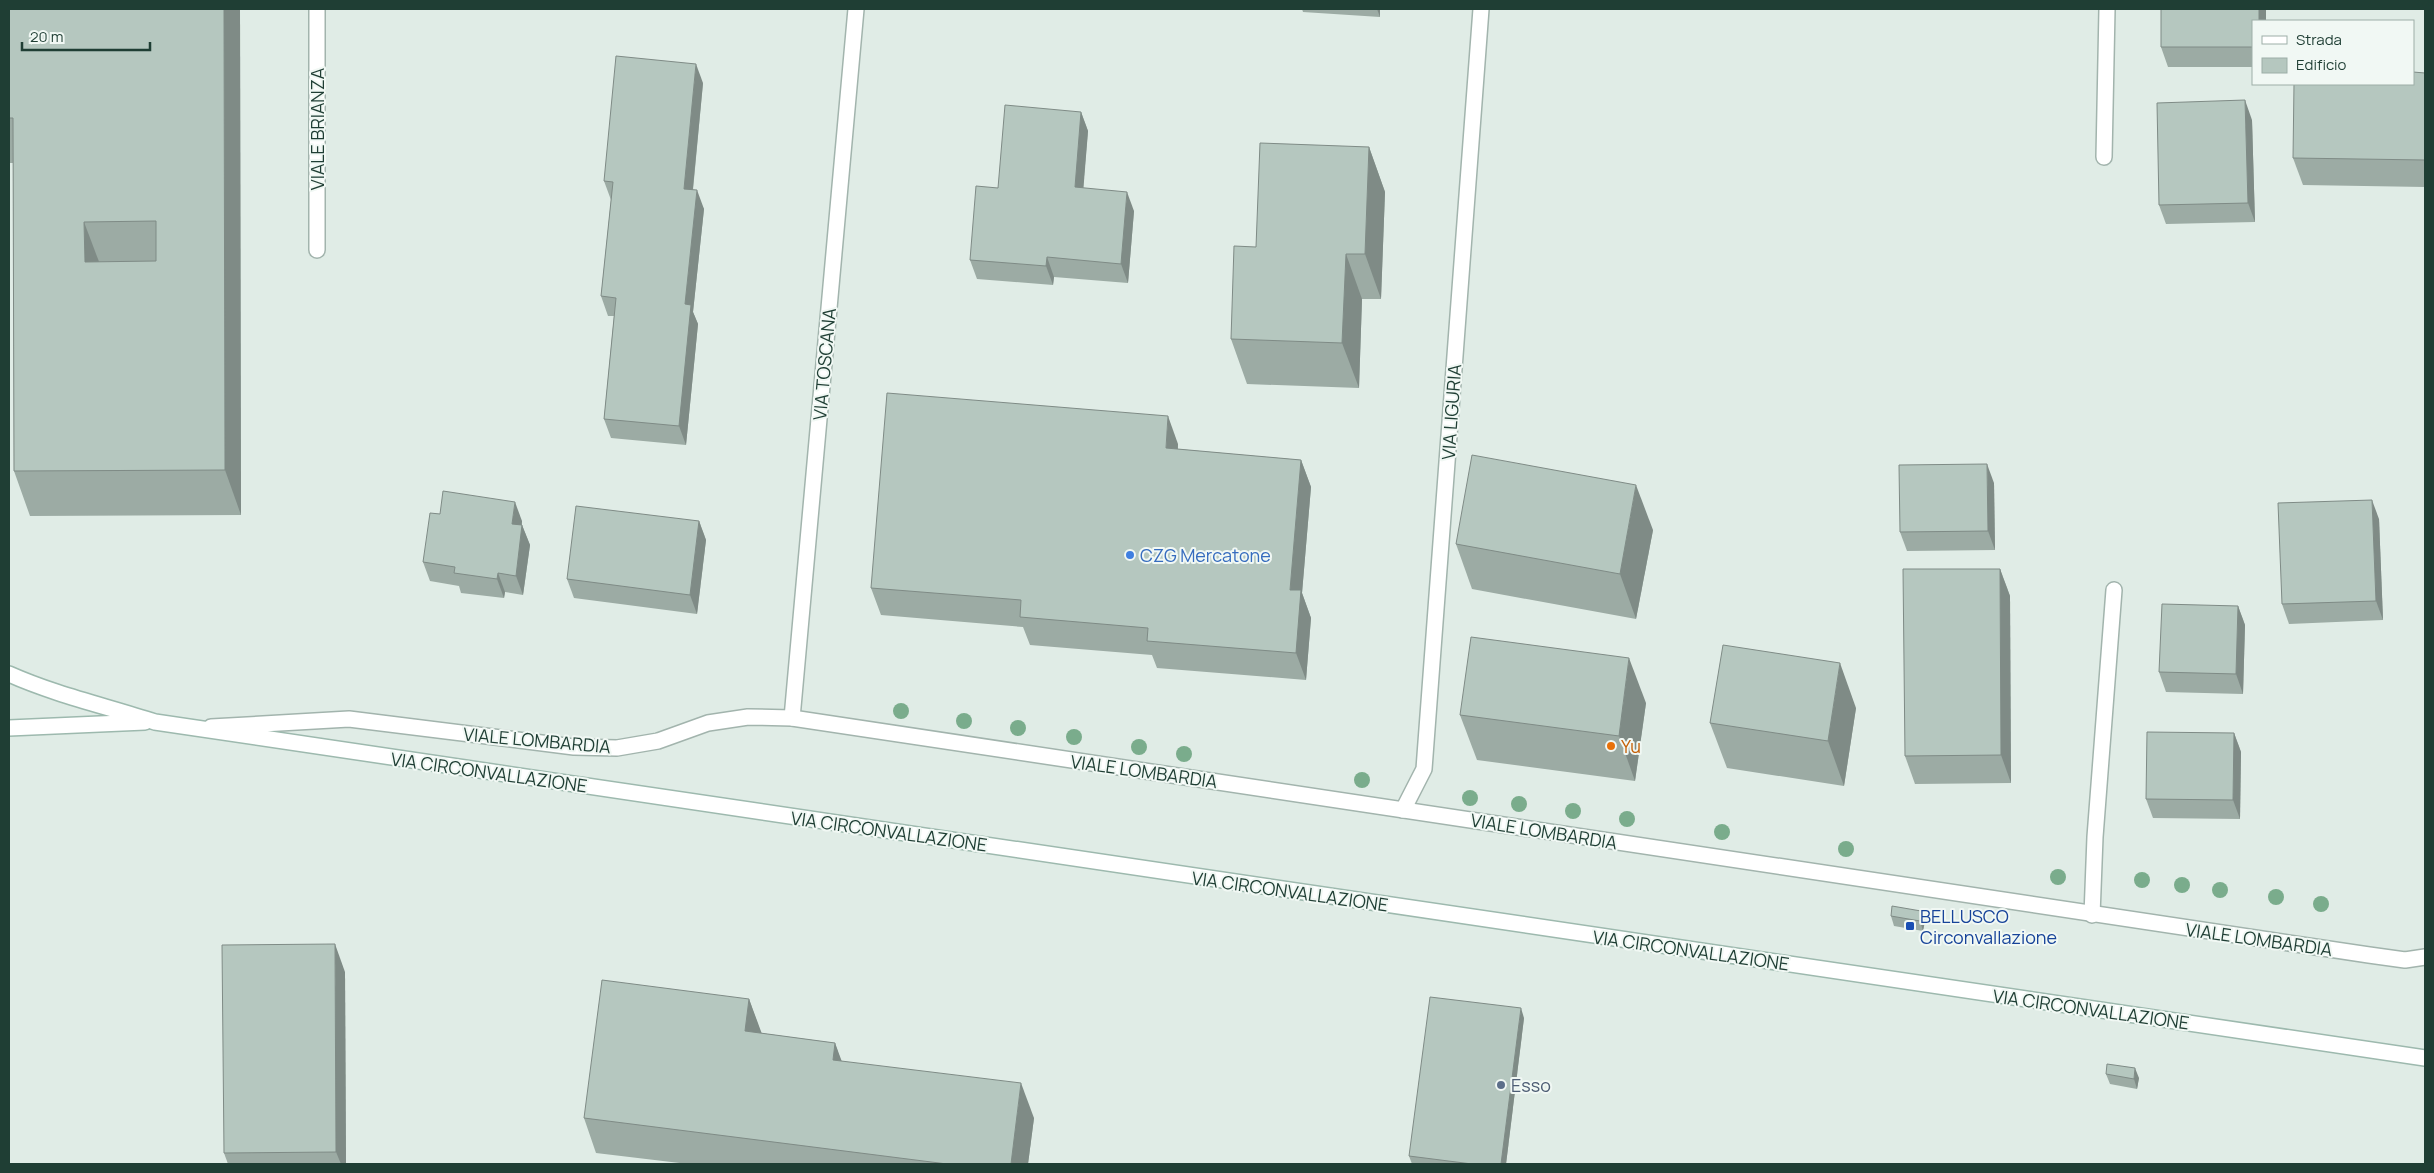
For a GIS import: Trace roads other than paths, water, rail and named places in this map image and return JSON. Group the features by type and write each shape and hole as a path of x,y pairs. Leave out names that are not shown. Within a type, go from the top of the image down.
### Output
{"street":[{"name":"VIALE BRIANZA","path":"317,9 317,250"},
{"name":"VIA TOSCANA","path":"792,718 856,9"},
{"name":"VIA LIGURIA","path":"1403,810 1424,769 1481,9"},
{"path":"2104,157 2107,9"},
{"path":"2092,915 2095,837 2114,590"},
{"name":"VIA CIRCONVALLAZIONE","path":"9,674 50,692 155,722 2425,1058"},
{"name":"VIALE LOMBARDIA","path":"194,728 349,719 574,747 617,748 658,741 716,722 748,717 792,718 2092,915 2405,960 2425,957"},
{"name":"VIA CIRCONVALLAZIONE","path":"9,728 155,722"}],"place":[{"name":"CZG Mercatone","path":"1130,555"},
{"name":"Yu","path":"1611,746"},
{"name":"BELLUSCO Circonvallazione","path":"1910,926"},
{"name":"Esso","path":"1501,1085"}]}
